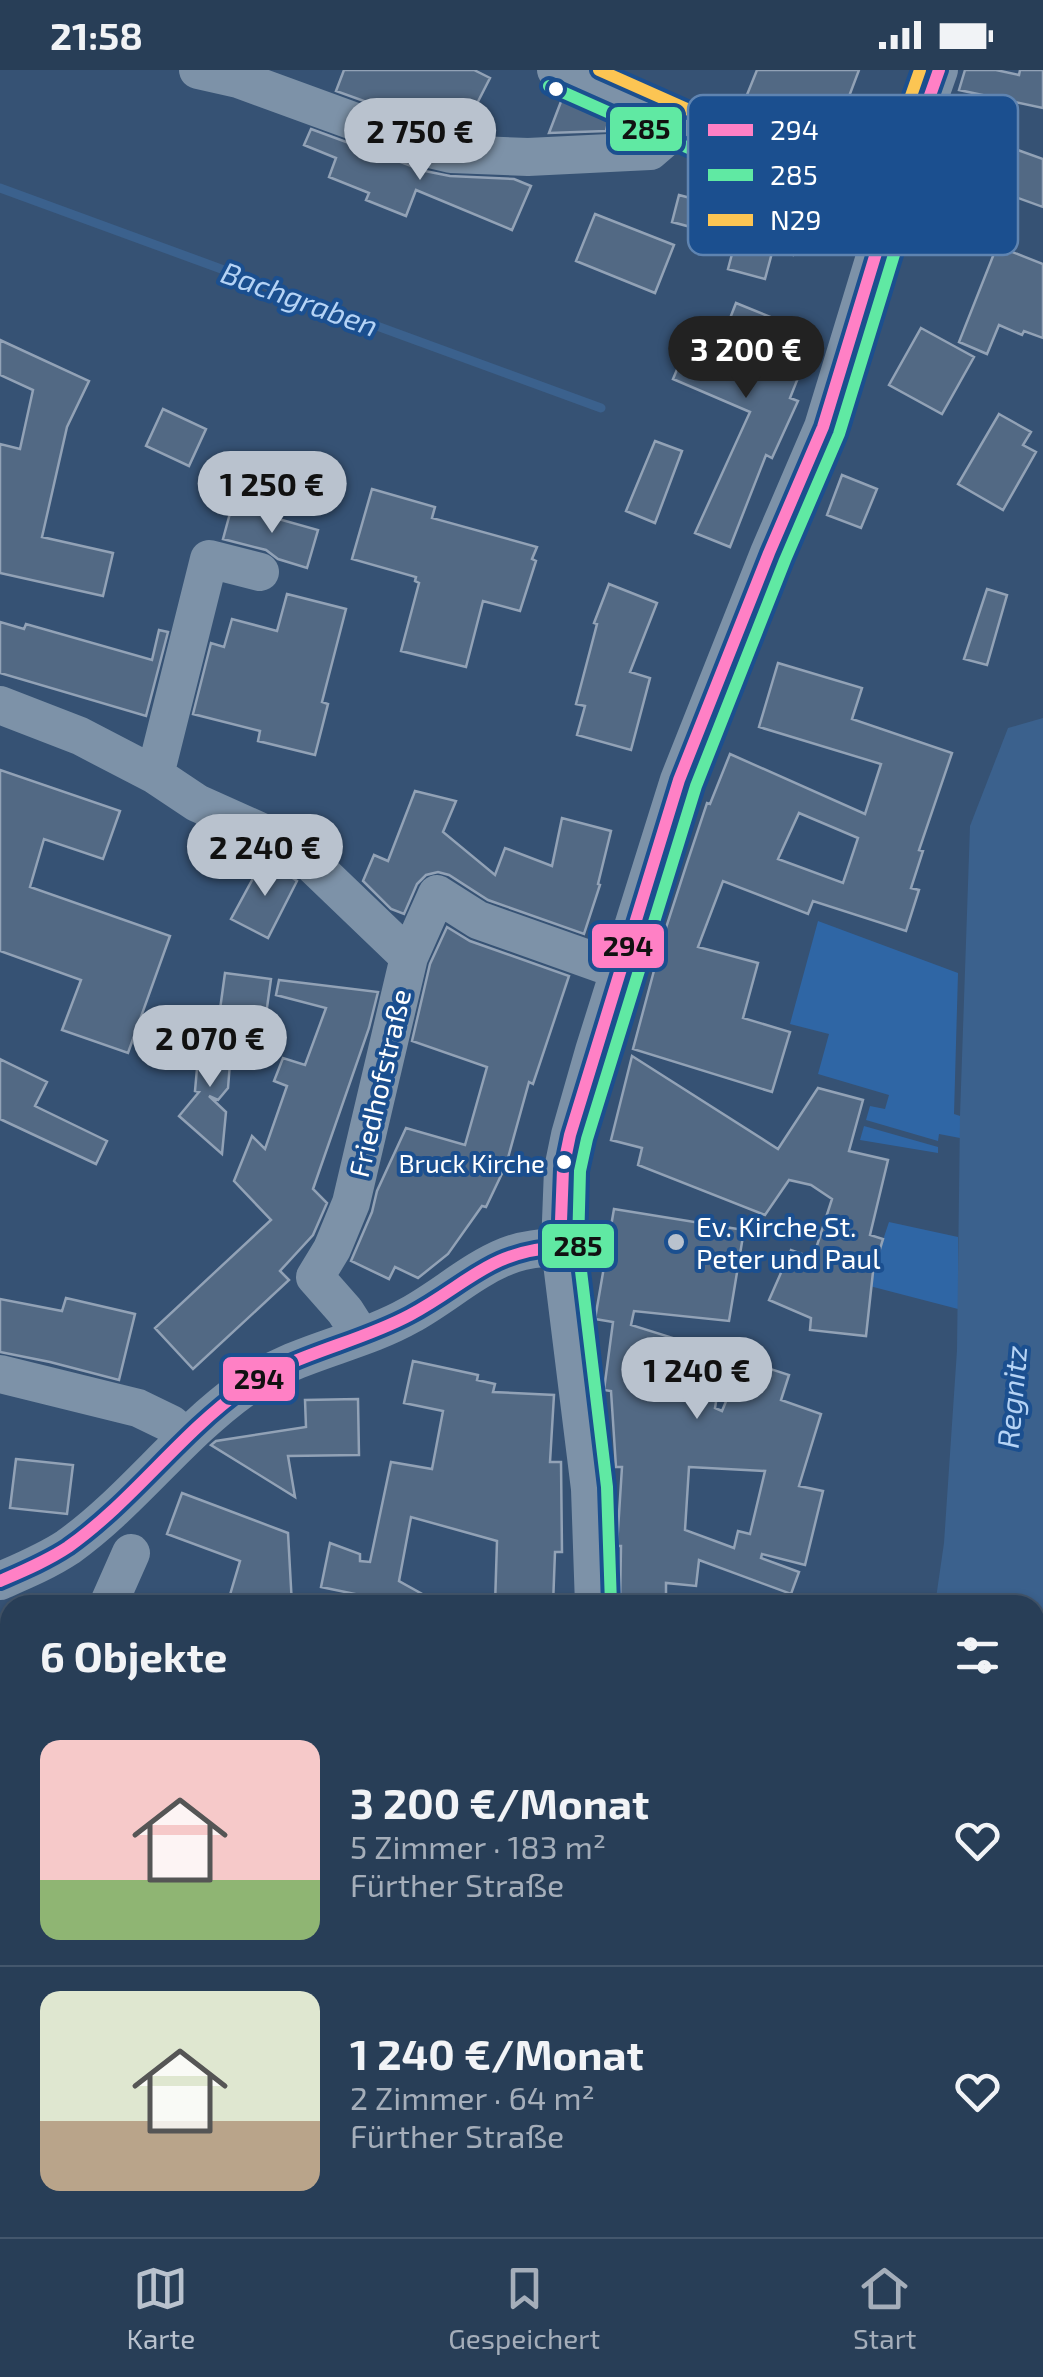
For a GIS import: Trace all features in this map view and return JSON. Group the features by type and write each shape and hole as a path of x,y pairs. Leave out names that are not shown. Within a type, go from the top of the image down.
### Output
{"street":[{"path":"198,70 240,75 451,154 528,157 650,151 679,126"},
{"path":"556,70 688,130"},
{"path":"930,95 939,70"},
{"path":"594,1595 590,1489 560,1247 570,1135 679,780 823,428 875,255"},
{"path":"155,775 209,559 260,572"},
{"name":"Friedhofstraße","path":"0,705 80,736 155,775 196,803 275,838 310,862 409,957 351,1203 332,1250 315,1277 361,1336"},
{"path":"409,957 437,894 478,920 619,970"},
{"path":"0,1581 64,1550 87,1533 186,1437 244,1388 273,1370 408,1317 509,1254 560,1247"},
{"path":"0,1374 138,1408 171,1424 186,1437"},
{"path":"112,1595 131,1553"}],"shaded area":[{"path":"818,921 958,973 954,1114 960,1116 960,1138 939,1134 938,1141 866,1120 870,1106 885,1109 889,1095 818,1074 829,1034 790,1024"},
{"path":"864,1126 938,1147 938,1153 860,1140"},
{"path":"889,1222 958,1237 958,1309 808,1270 813,1258 871,1276"}],"water":[{"name":"Regnitz","path":"1043,718 1043,1595 936,1595 944,1543 957,1350 970,826 1008,728"}],"building":[{"path":"344,70 474,70 490,78 463,131 436,127 336,91"},
{"path":"757,70 859,70 850,95 747,95"},
{"path":"965,70 1019,75 1020,70 1043,70 1043,108 1018,103 1018,95 982,95 959,90"},
{"path":"562,99 609,118 606,131 549,133"},
{"path":"311,129 425,171 514,179 531,186 512,230 416,190 406,216 366,200 369,193 329,177 336,158 304,145"},
{"path":"1018,150 1043,159 1043,207 1018,198"},
{"path":"679,195 688,197 688,226 672,222"},
{"path":"595,214 674,245 655,293 576,261"},
{"path":"1018,254 1043,264 1043,338 1024,331 1022,335 999,325 987,354 959,342 993,255"},
{"path":"732,255 771,255 765,279 728,269"},
{"path":"736,303 815,335 790,398 798,401 772,458 766,455 730,547 695,533 750,412 673,379 695,327 722,339"},
{"path":"921,328 974,357 942,414 889,385"},
{"path":"0,340 89,381 67,427 42,537 113,553 103,596 0,573 0,444 20,449 33,390 0,375"},
{"path":"163,409 206,429 189,466 146,446"},
{"path":"999,414 1031,432 1023,445 1036,452 1003,510 958,484"},
{"path":"655,441 682,451 655,523 626,511"},
{"path":"842,475 877,489 861,528 827,515"},
{"path":"372,489 435,507 432,518 537,547 520,611 483,601 466,667 401,651 419,583 416,577 352,559"},
{"path":"232,506 318,530 307,568 278,559 266,550 223,539"},
{"path":"609,584 657,603 630,672 650,678 631,750 577,735 585,706 576,704 597,624 594,623"},
{"path":"987,589 1007,595 987,665 964,659"},
{"path":"287,594 346,609 322,702 328,704 315,755 258,741 260,731 193,714 211,643 224,647 232,619 277,631"},
{"path":"0,622 24,629 26,624 152,660 159,630 168,632 146,716 0,673"},
{"path":"778,663 862,688 852,719 952,753 919,850 923,851 911,888 919,890 906,931 813,901 808,914 723,881 698,947 758,963 743,1018 790,1032 772,1092 633,1049 686,866 707,803 710,804 730,754 865,814 881,764 759,727","holes":["799,813 858,838 843,883 778,859"]},
{"path":"0,770 120,811 103,859 44,839 30,887 170,936 128,1053 62,1030 81,980 0,951"},
{"path":"415,791 456,801 443,832 495,875 505,848 552,866 562,818 611,831 600,885 584,934 488,900 438,872 426,875 417,884 404,914 391,909 363,881 374,855 388,861"},
{"path":"264,858 297,881 268,938 231,919"},
{"path":"447,927 470,941 569,976 533,1084 529,1082 506,1165 486,1207 482,1206 448,1254 418,1278 395,1267 389,1279 351,1261 406,1128 465,1145 487,1067 412,1041 430,964"},
{"path":"225,973 271,979 264,1029 218,1024"},
{"path":"279,980 378,992 313,1189 327,1203 313,1235 280,1271 289,1280 193,1369 155,1328 271,1220 234,1181 252,1136 265,1149 287,1086 274,1081 283,1058 305,1065 326,1008 276,995"},
{"path":"200,1035 232,1038 228,1088 218,1100 209,1096 226,1112 222,1154 179,1116 199,1092 195,1091"},
{"path":"632,1056 778,1149 818,1088 863,1100 849,1151 888,1160 870,1235 883,1239 873,1272 866,1336 810,1330 811,1318 769,1300 791,1250 813,1258 832,1199 811,1185 789,1180 765,1215 638,1165 642,1148 611,1140"},
{"path":"0,1059 47,1082 35,1106 107,1141 96,1164 0,1119"},
{"path":"614,1209 744,1230 729,1321 634,1311 631,1325 724,1354 715,1408 722,1411 742,1363 752,1363 789,1375 781,1400 821,1414 799,1486 823,1491 805,1565 762,1554 761,1558 799,1572 791,1594 699,1560 696,1586 666,1583 666,1595 620,1595 621,1546 617,1546 622,1467 616,1467 611,1391 604,1390 613,1322 595,1319","holes":["689,1467 765,1471 750,1534 738,1531 734,1548 685,1530"]},
{"path":"66,1298 135,1314 119,1380 0,1352 0,1299 62,1311"},
{"path":"413,1361 478,1375 477,1380 495,1384 493,1392 554,1395 550,1462 561,1462 562,1552 555,1552 553,1595 495,1595 497,1541 411,1517 399,1581 424,1595 360,1595 321,1587 330,1543 360,1554 360,1561 370,1562 391,1462 432,1469 443,1411 404,1403"},
{"path":"358,1399 359,1455 288,1456 295,1497 211,1445 306,1427 305,1400"},
{"path":"16,1459 73,1465 67,1514 10,1508"},
{"path":"182,1493 288,1533 291,1595 230,1595 240,1561 167,1534"}],"waterway":[{"name":"Bachgraben","path":"0,188 601,408"}],"transit line":[{"name":"N29","path":"599,70 688,110"},
{"name":"N29","path":"911,95 920,70"},
{"name":"294","path":"930,95 939,70"},
{"name":"285","path":"549,86 688,148"},
{"name":"294","path":"560,1247 563,1169 570,1135 679,780 823,427 875,255"},
{"name":"285","path":"611,1595 607,1487 578,1246 580,1171 696,786 839,434 894,255"},
{"name":"294","path":"0,1581 52,1557 92,1529 220,1407 263,1377 410,1315 497,1262 560,1247"}],"place":[{"name":"Bruck Kirche","path":"564,1162"},
{"name":"Ev. Kirche St. Peter und Paul","path":"676,1242"}]}
